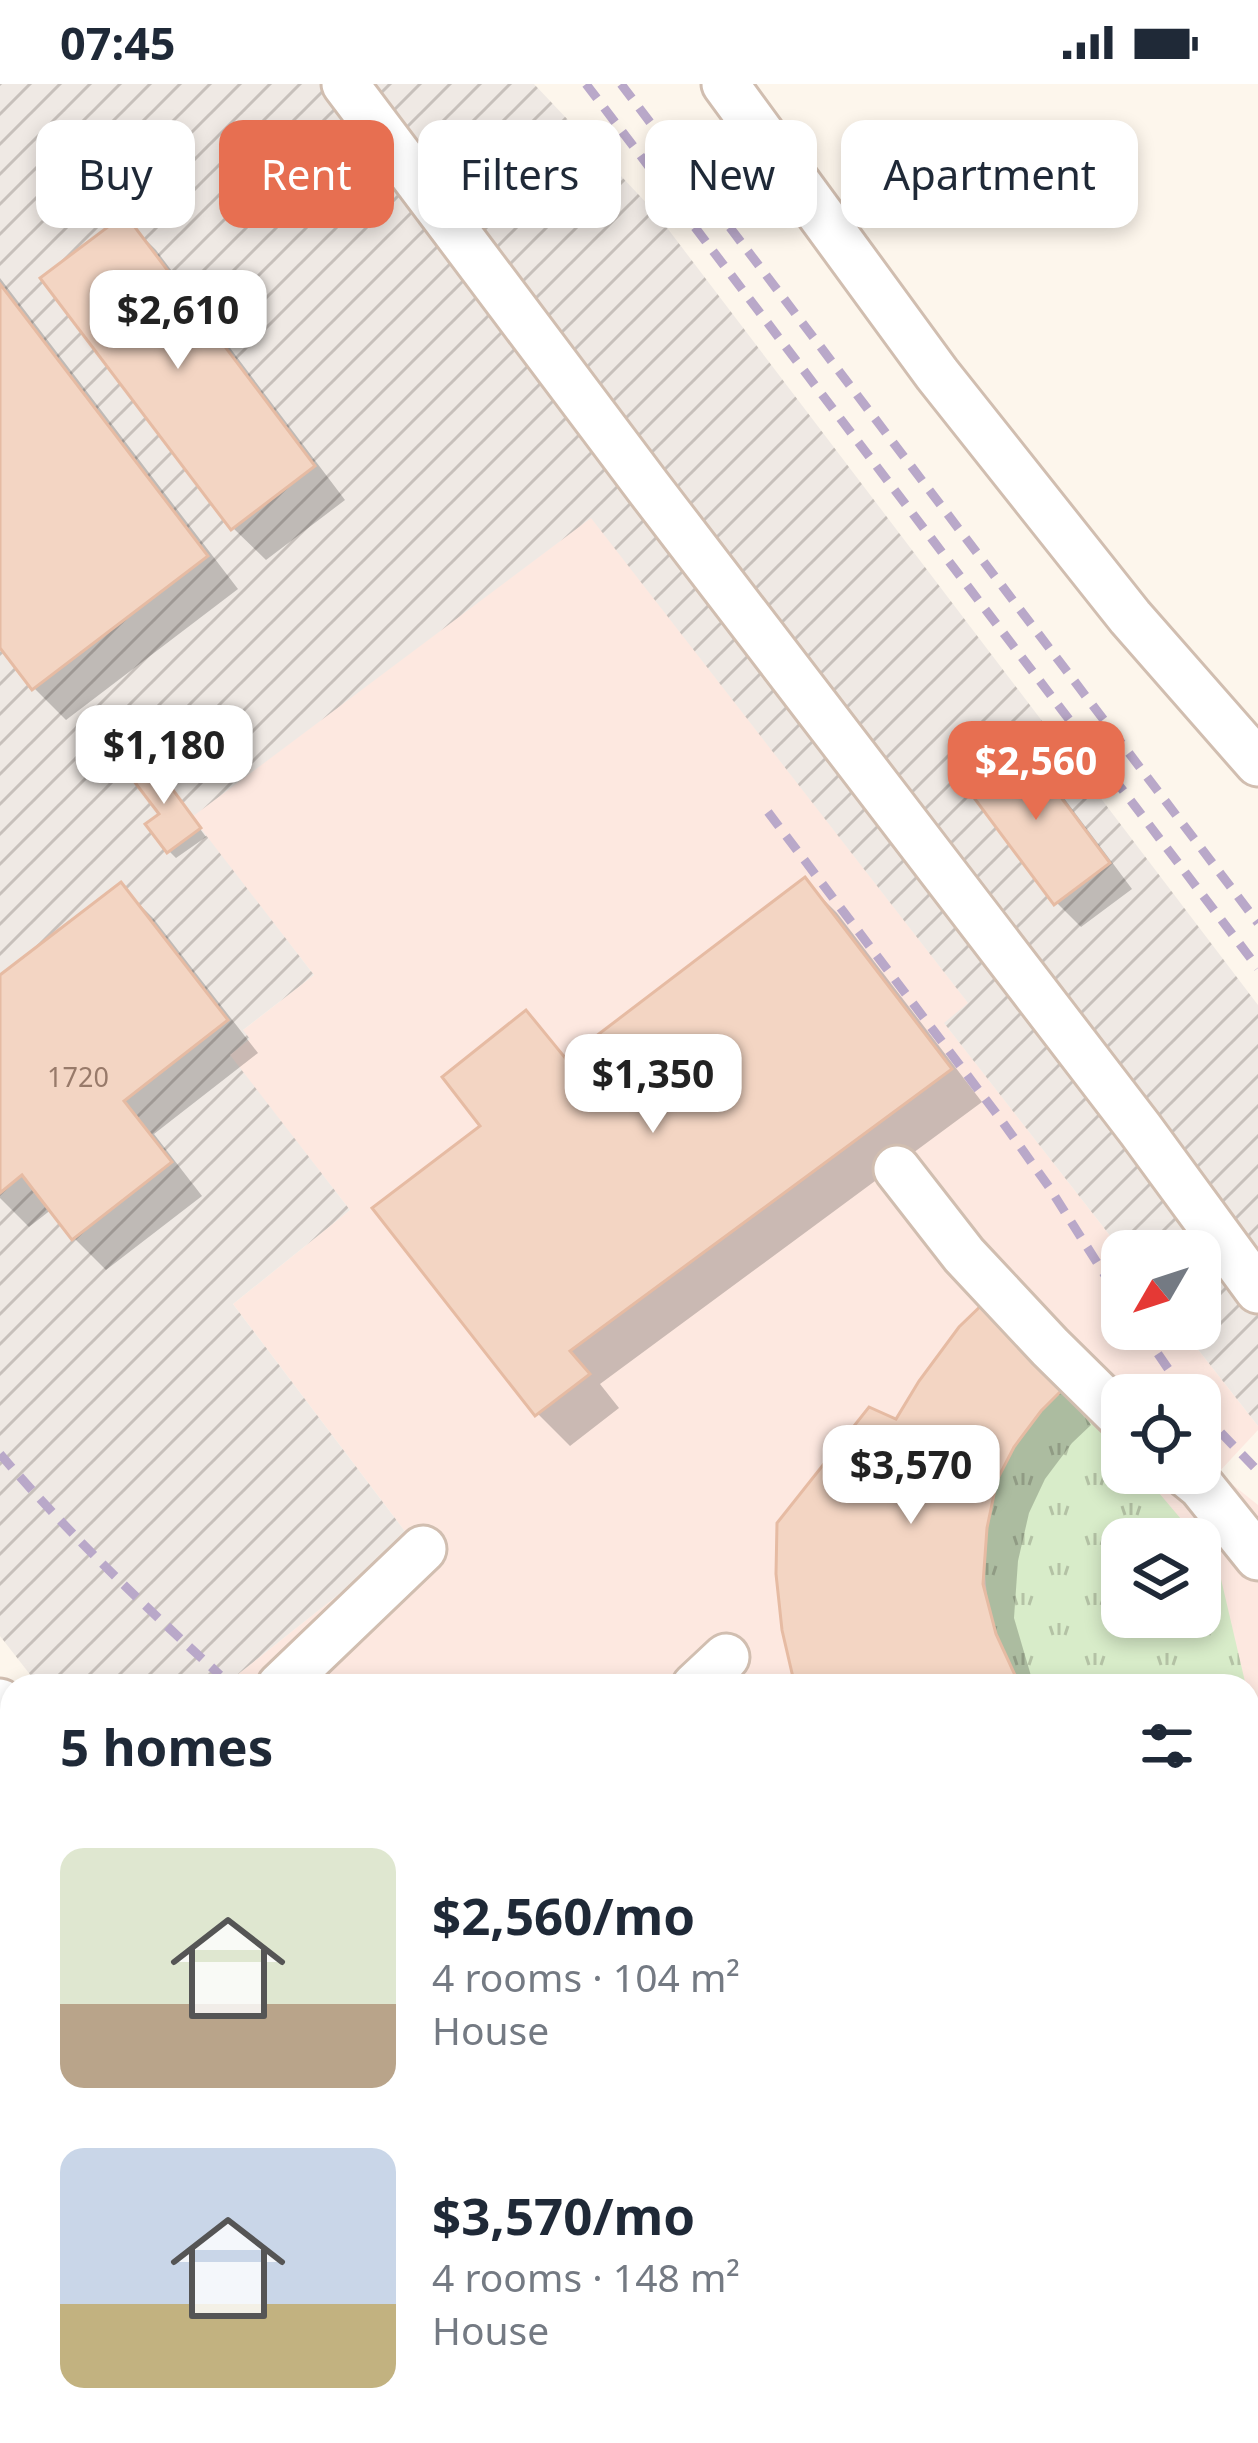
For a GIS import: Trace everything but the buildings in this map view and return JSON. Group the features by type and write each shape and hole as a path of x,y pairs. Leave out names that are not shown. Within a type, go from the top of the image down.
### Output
{"street":[{"path":"345,84 1258,1289"},
{"path":"725,84 938,374 1130,617 1258,763"},
{"path":"897,1169 964,1255 1101,1397"},
{"path":"1207,1494 1258,1557"},
{"path":"293,1674 422,1550"}],"shaded area":[{"path":"0,84 534,84 568,120 418,120 418,228 621,228 621,176 645,201 645,228 667,228 1258,1005 1258,1426 1198,1350 1221,1350 1221,1230 1106,1230 944,1023 968,1003 591,518 192,817 314,975 243,1030 250,1039 230,1055 350,1210 233,1304 410,1538 238,1674 30,1674 0,1636"},
{"path":"591,517 969,1004 945,1024 1106,1230 1101,1230 1101,1350 1198,1350 1217,1374 1101,1374 1101,1494 1221,1494 1221,1475 1258,1505 1258,1674 238,1674 410,1538 233,1304 350,1210 229,1055 243,1030 314,975 191,817"},
{"path":"1221,1379 1258,1426 1221,1470"}],"green space":[{"path":"1068,1387 1101,1426 1101,1494 1160,1494 1180,1518 1101,1518 1101,1638 1221,1638 1221,1579 1243,1674 1014,1674 990,1609 985,1568 996,1487 1013,1449 1037,1416"}],"railway":[{"path":"586,84 1258,968"},
{"path":"621,84 1258,923"},
{"path":"768,812 999,1117 1101,1269"},
{"path":"1155,1350 1172,1374"},
{"path":"1221,1433 1258,1471"},
{"path":"0,1454 107,1568 219,1674"}]}
